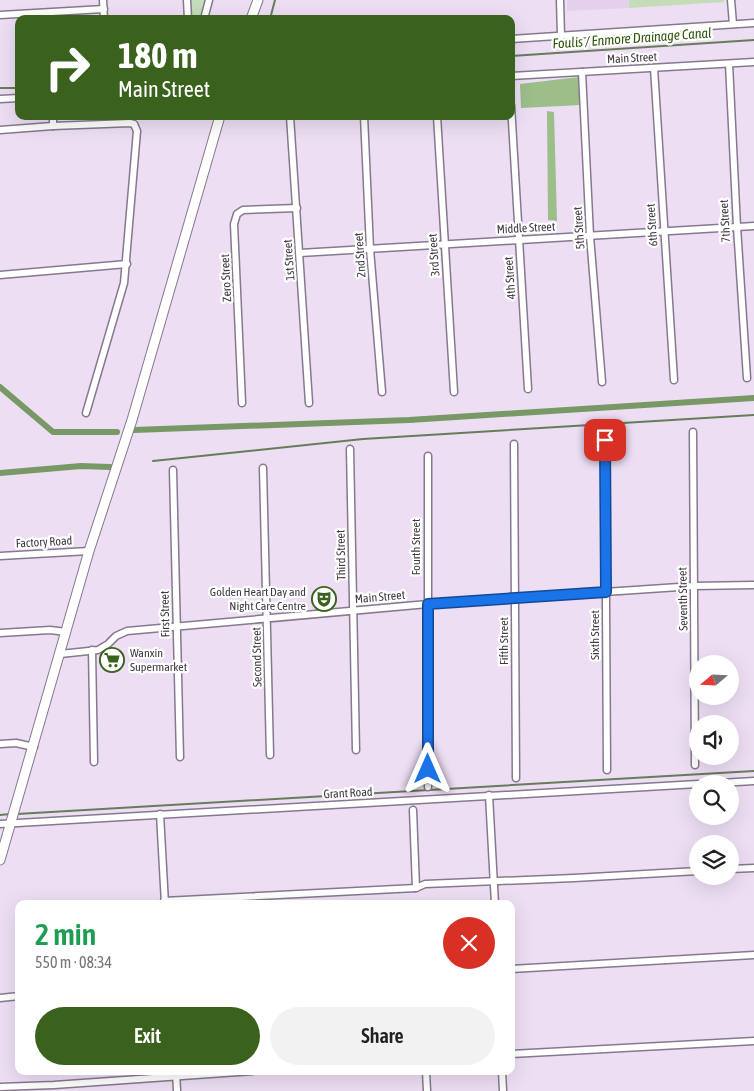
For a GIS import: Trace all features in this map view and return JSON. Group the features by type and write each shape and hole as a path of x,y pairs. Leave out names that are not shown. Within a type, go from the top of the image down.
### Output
{"main road":[{"path":"252,15 258,0"},
{"path":"0,860 31,746 60,654 63,634 129,431 219,120"}],"street":[{"path":"103,0 104,15"},
{"path":"187,0 188,15"},
{"path":"205,15 209,0"},
{"path":"560,0 561,36"},
{"path":"731,0 733,24"},
{"path":"0,15 104,9"},
{"path":"515,39 754,23"},
{"name":"Main Street","path":"515,76 754,62"},
{"name":"7th Street","path":"729,64 747,378"},
{"name":"6th Street","path":"654,68 674,380"},
{"name":"5th Street","path":"582,72 590,236 602,382"},
{"path":"0,99 15,98"},
{"path":"53,120 53,126"},
{"name":"1st Street","path":"290,120 309,403"},
{"name":"2nd Street","path":"364,120 370,249 382,392"},
{"name":"3rd Street","path":"437,120 454,392"},
{"name":"4th Street","path":"512,120 528,389"},
{"path":"0,130 53,126 134,124 137,131 124,283 86,413"},
{"name":"Zero Street","path":"242,403 234,224 237,214 243,210 297,208"},
{"name":"Middle Street","path":"300,253 754,226"},
{"path":"0,275 127,264"},
{"name":"Seventh Street","path":"693,432 695,715"},
{"name":"Sixth Street","path":"605,440 607,770"},
{"name":"Fifth Street","path":"514,444 516,778"},
{"name":"Third Street","path":"350,449 356,750"},
{"name":"Fourth Street","path":"428,456 428,787"},
{"name":"Second Street","path":"263,468 270,755"},
{"name":"First Street","path":"173,470 180,757"},
{"name":"Factory Road","path":"0,556 90,552"},
{"name":"Main Street","path":"92,650 103,647 116,636 127,631 177,626 428,604 694,586 754,584"},
{"path":"0,633 50,630 63,634"},
{"path":"60,654 92,650 94,762"},
{"path":"0,744 31,746"},
{"path":"739,782 754,781"},
{"name":"Grant Road","path":"0,824 689,784"},
{"path":"490,795 495,900"},
{"path":"412,810 416,888"},
{"path":"160,814 165,900"},
{"path":"739,869 754,868"},
{"path":"215,900 416,888 424,884 689,871"},
{"path":"515,969 754,955"},
{"path":"0,998 15,996"},
{"path":"515,1054 754,1041"},
{"path":"0,1087 54,1085 165,1075"},
{"path":"176,1075 177,1091"},
{"path":"426,1075 427,1091"},
{"path":"502,1075 503,1091"}],"shaded area":[{"path":"567,0 629,0 629,8 567,11"}],"green space":[{"path":"191,0 206,0 201,15 190,15"},
{"path":"629,0 724,0 724,2 629,8"},
{"path":"579,77 581,105 521,108 520,84"},
{"path":"547,111 554,112 557,221 548,220"}],"waterway":[{"path":"271,15 275,0"},
{"name":"Foulis / Enmore Drainage Canal","path":"515,56 754,40"},
{"name":"Foulis / Enmore Drainage Canal","path":"0,88 15,88"},
{"path":"0,387 53,432 117,432"},
{"path":"134,430 409,420 754,398"},
{"path":"153,461 363,439 754,415"},
{"path":"0,473 81,466 110,467"},
{"path":"17,814 754,771"},
{"path":"0,815 10,814"}],"place":[{"name":"Golden Heart Day and Night Care Centre","path":"324,599"},
{"name":"Wanxin Supermarket","path":"112,660"}],"route":[{"path":"428,769 428,604 606,592 605,440"}]}
